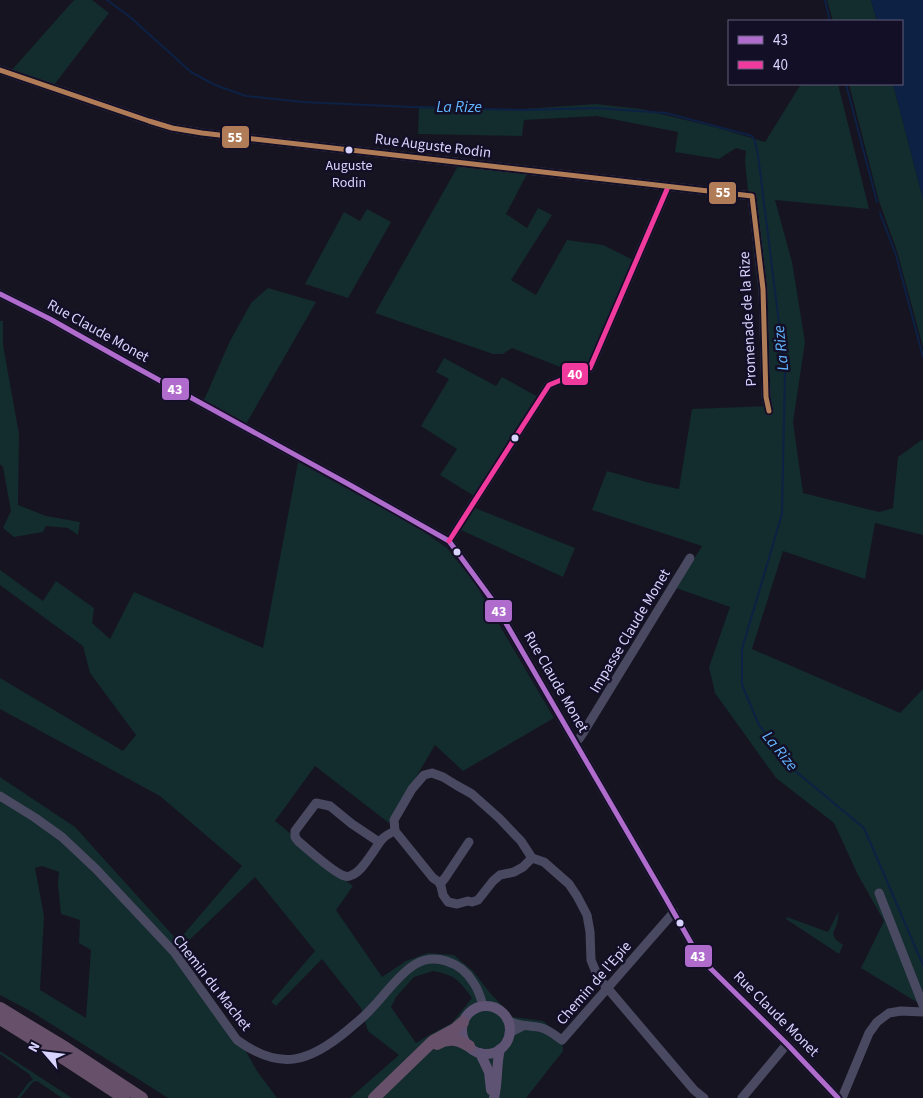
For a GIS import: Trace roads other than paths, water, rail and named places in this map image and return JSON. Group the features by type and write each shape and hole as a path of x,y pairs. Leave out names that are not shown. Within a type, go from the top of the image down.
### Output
{"highway":[{"path":"0,1008 66,1048 142,1098"},
{"path":"0,1019 124,1098"},
{"path":"374,1098 433,1041 455,1029 463,1022"},
{"path":"381,1098 423,1056 439,1043 452,1040 461,1041 469,1046"}],"main road":[{"path":"483,1006 498,1009 508,1020 509,1034 504,1045 494,1052 487,1054 474,1051 462,1035 463,1022 466,1016 471,1011 483,1006"},
{"path":"492,1098 496,1090 497,1059 500,1049"},
{"path":"480,1053 489,1072 492,1098"}],"street":[{"name":"Rue Auguste Rodin","path":"0,70 149,121 202,133 752,196"},
{"path":"449,541 549,385 590,368 668,187"},
{"name":"Promenade de la Rize","path":"752,196 763,289 764,371 768,412"},
{"name":"Rue Claude Monet","path":"0,294 50,319 449,541 493,601 699,957 787,1044 838,1098"},
{"name":"Impasse Claude Monet","path":"575,742 583,733 690,558"},
{"path":"532,858 514,872 500,875 478,900 457,904 448,902 443,895 440,884 395,831 394,820 412,789 424,775 432,773 443,777 472,794 500,818 521,841 532,858 544,862 569,884 588,915 591,960 598,977 694,1090 704,1098"},
{"name":"Chemin du Machet","path":"0,796 62,837 96,869 174,952 237,1040 262,1055 281,1060 300,1059 316,1053 336,1040 370,1011 395,982 414,965 428,960 439,959 451,962 463,969 473,982 483,1006"},
{"path":"379,842 330,806 316,803 295,831 298,841 336,872 345,876 352,875 360,869 379,842 386,835 395,831"},
{"path":"440,884 469,842"},
{"path":"879,893 923,1005"},
{"name":"Chemin de l'Epie","path":"508,1020 523,1026 531,1025 545,1028 562,1040 674,912"},
{"path":"842,1098 869,1033 877,1022 888,1013 901,1011 923,1012"},
{"path":"509,1034 523,1026"},
{"path":"742,1098 787,1044"}],"water":[{"path":"871,0 923,0 923,199 893,85 903,85 903,20 877,20"}],"waterway":[{"name":"La Rize","path":"107,0 130,17 191,72 215,85 246,96 303,102 411,107 524,110 596,108 666,113 752,136 758,155 785,371 782,514 742,649 742,685 759,725 794,770 864,828 923,965"},
{"path":"825,0 830,20"},
{"path":"846,85 877,202"},
{"path":"880,213 896,255 923,357"}],"place":[{"name":"Auguste Rodin","path":"349,150"}]}
